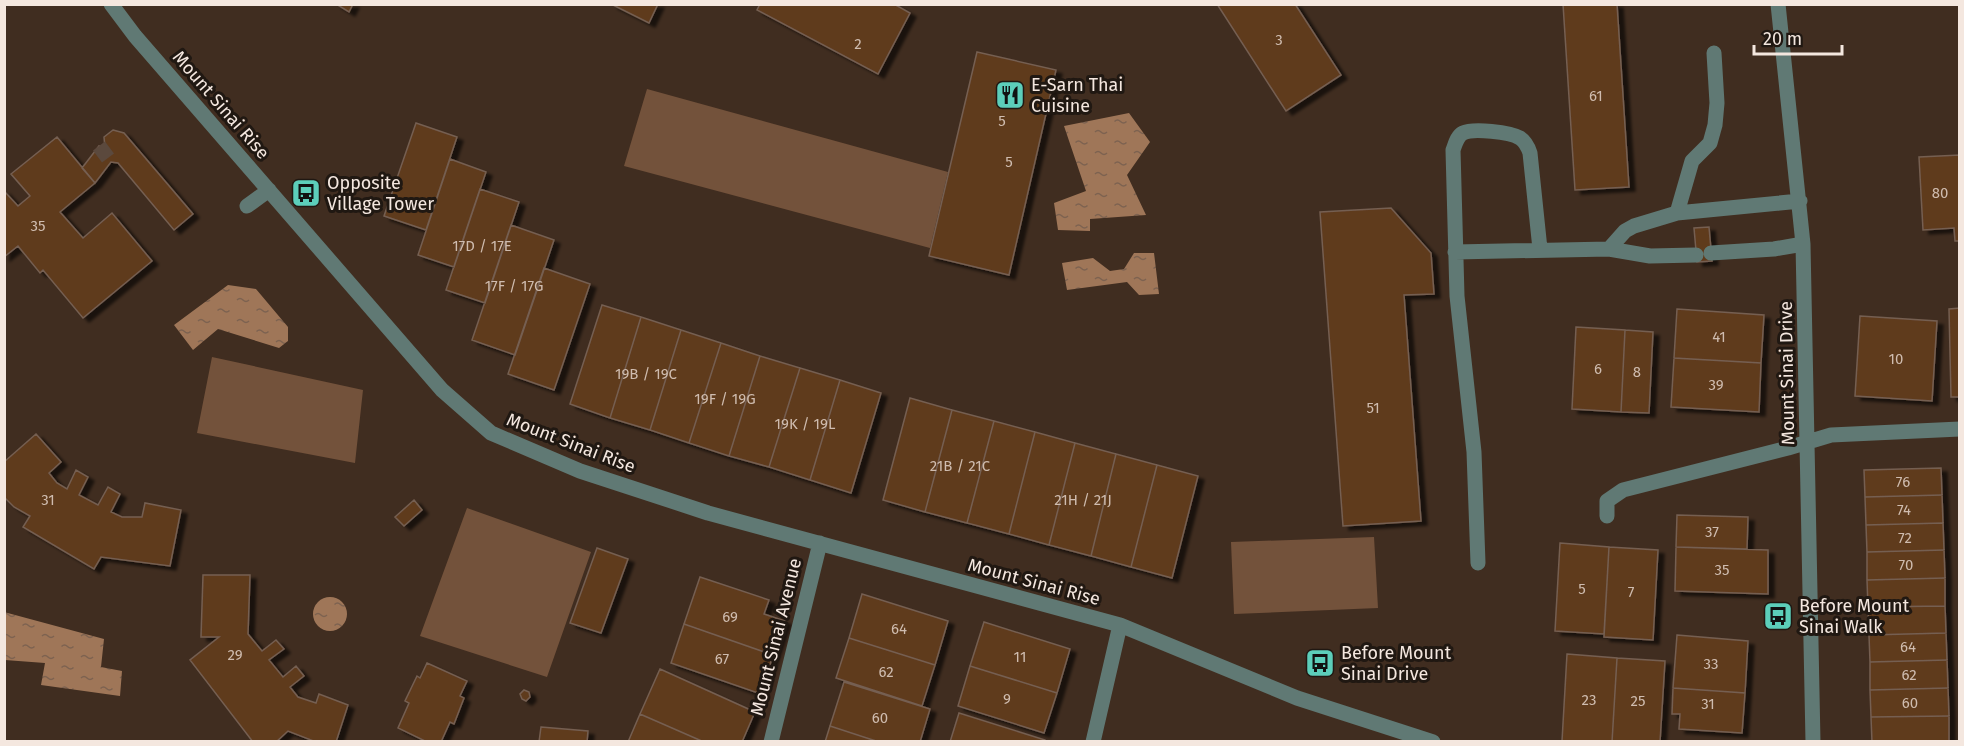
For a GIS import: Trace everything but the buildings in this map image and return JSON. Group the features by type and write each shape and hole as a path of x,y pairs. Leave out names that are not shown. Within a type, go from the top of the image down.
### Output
{"street":[{"name":"Mount Sinai Rise","path":"111,4 135,36 442,390 491,433 580,471 687,506 1120,625 1297,698 1432,741"},
{"name":"Mount Sinai Drive","path":"1778,4 1803,244 1813,741"},
{"path":"1677,213 1692,161 1710,143 1716,125 1714,53"},
{"path":"1478,563 1474,452 1456,296 1453,150 1463,133 1476,131 1505,133 1518,136 1526,143 1530,153 1540,249"},
{"path":"247,206 269,190"},
{"path":"1609,249 1625,231 1634,226 1677,213 1800,201"},
{"path":"1455,252 1609,249 1650,256 1774,249 1803,244"},
{"path":"1606,516 1607,501 1623,490 1831,435 1959,429"},
{"name":"Mount Sinai Avenue","path":"771,741 820,543"},
{"path":"1093,741 1120,625"}],"shaded area":[{"path":"647,89 948,172 930,248 624,166"},
{"path":"212,357 363,390 355,463 197,433"},
{"path":"467,508 591,552 547,677 420,636"},
{"path":"1374,537 1378,608 1234,614 1231,542"}],"water":[{"path":"1129,113 1150,142 1127,175 1146,215 1090,219 1090,231 1058,230 1054,203 1086,191 1064,126"},
{"path":"1134,253 1154,253 1159,294 1139,295 1127,282 1067,290 1062,263 1093,258 1110,271 1124,269"},
{"path":"228,285 256,289 288,327 288,341 279,348 218,329 193,350 174,325"},
{"path":"330,597 342,602 347,614 342,626 330,631 318,626 313,614 318,602"},
{"path":"4,612 104,639 101,667 122,671 120,696 41,685 45,663 5,660"}],"tunnel":[{"path":"99,146 111,162"}],"place":[{"name":"E-Sarn Thai Cuisine","path":"1010,95"},
{"name":"Opposite Village Tower","path":"306,193"},
{"name":"Before Mount Sinai Walk","path":"1778,616"},
{"name":"Before Mount Sinai Drive","path":"1320,663"}]}
